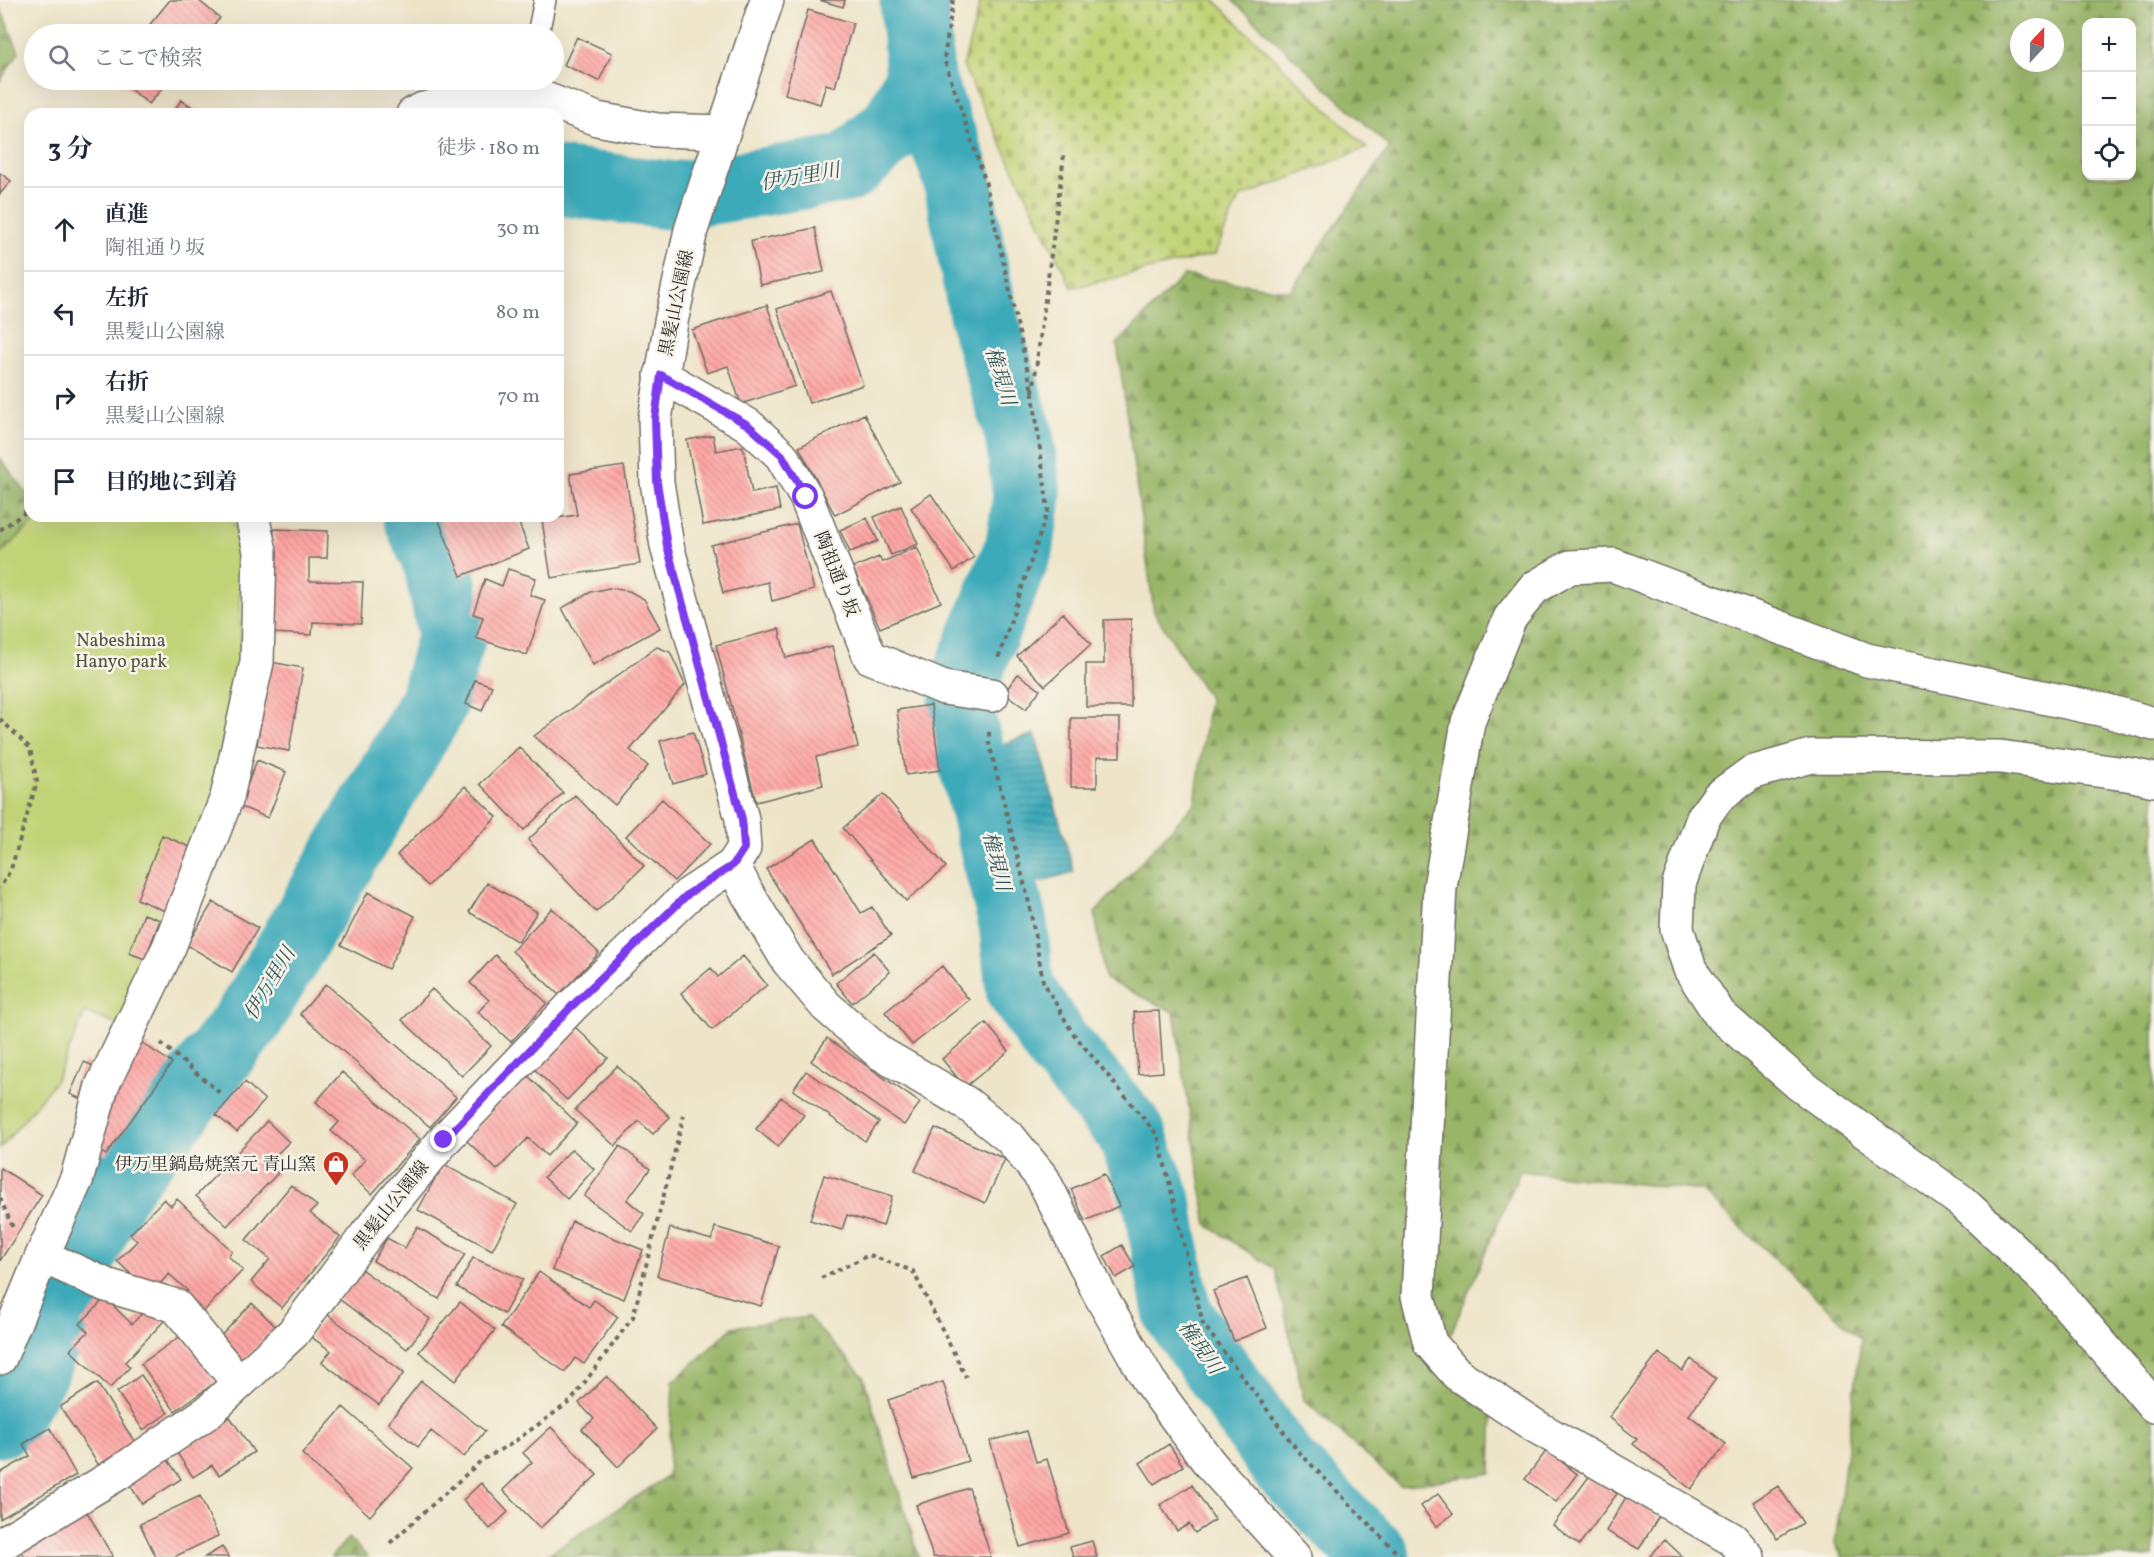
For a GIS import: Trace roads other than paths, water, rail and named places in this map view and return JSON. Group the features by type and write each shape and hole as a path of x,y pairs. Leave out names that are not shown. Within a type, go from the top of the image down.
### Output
{"street":[{"path":"536,90 597,119 657,130 722,132 767,0"},
{"path":"427,108 509,90"},
{"name":"黒髪山公園線","path":"0,1545 135,1461 208,1412 293,1333 367,1234 444,1140 572,1006 688,894 733,865 744,848 742,819 667,546 657,482 655,419 661,375 691,230 722,132"},
{"name":"陶祖通り坂","path":"661,375 748,425 782,455 806,497 870,657 944,688 987,695"},
{"path":"0,1358 77,1178 102,1086 169,947 227,797 257,662 260,551 253,522"},
{"path":"1748,1557 1732,1539 1535,1426 1457,1374 1430,1343 1418,1296 1440,886 1468,722 1510,618 1534,588 1569,567 1613,565 1868,660 2104,710 2154,724"},
{"path":"2154,780 2133,775 2000,757 1812,756 1751,773 1718,797 1703,818 1678,884 1677,929 1690,969 1720,1015 1799,1084 1961,1201 2047,1281 2154,1406"},
{"path":"733,865 788,961 826,1006 880,1053 966,1103 1010,1138 1043,1179 1098,1291 1149,1381 1210,1464 1294,1557"},
{"path":"42,1256 106,1286 176,1306 239,1383"}],"lane":[{"path":"540,24 545,0"}],"water":[{"path":"1035,734 1074,872 1038,882 998,745"}],"waterway":[{"name":"伊万里川","path":"564,182 675,196 848,168 895,126 920,77 914,0"},
{"name":"権現川","path":"920,77 956,174 985,324 1019,434 1027,496 1020,545 969,670 961,717 1013,924 1020,989 1057,1045 1130,1131 1157,1201 1177,1312 1282,1463 1376,1557"},
{"name":"伊万里川","path":"0,1423 5,1420 33,1373 91,1237 116,1188 250,1017 432,706 452,635 438,565 420,522"}],"place":[{"name":"伊万里鍋島焼窯元 青山窯","path":"336,1187"}],"park label":[{"name":"Nabeshima Hanyo park","path":"121,650"}]}
